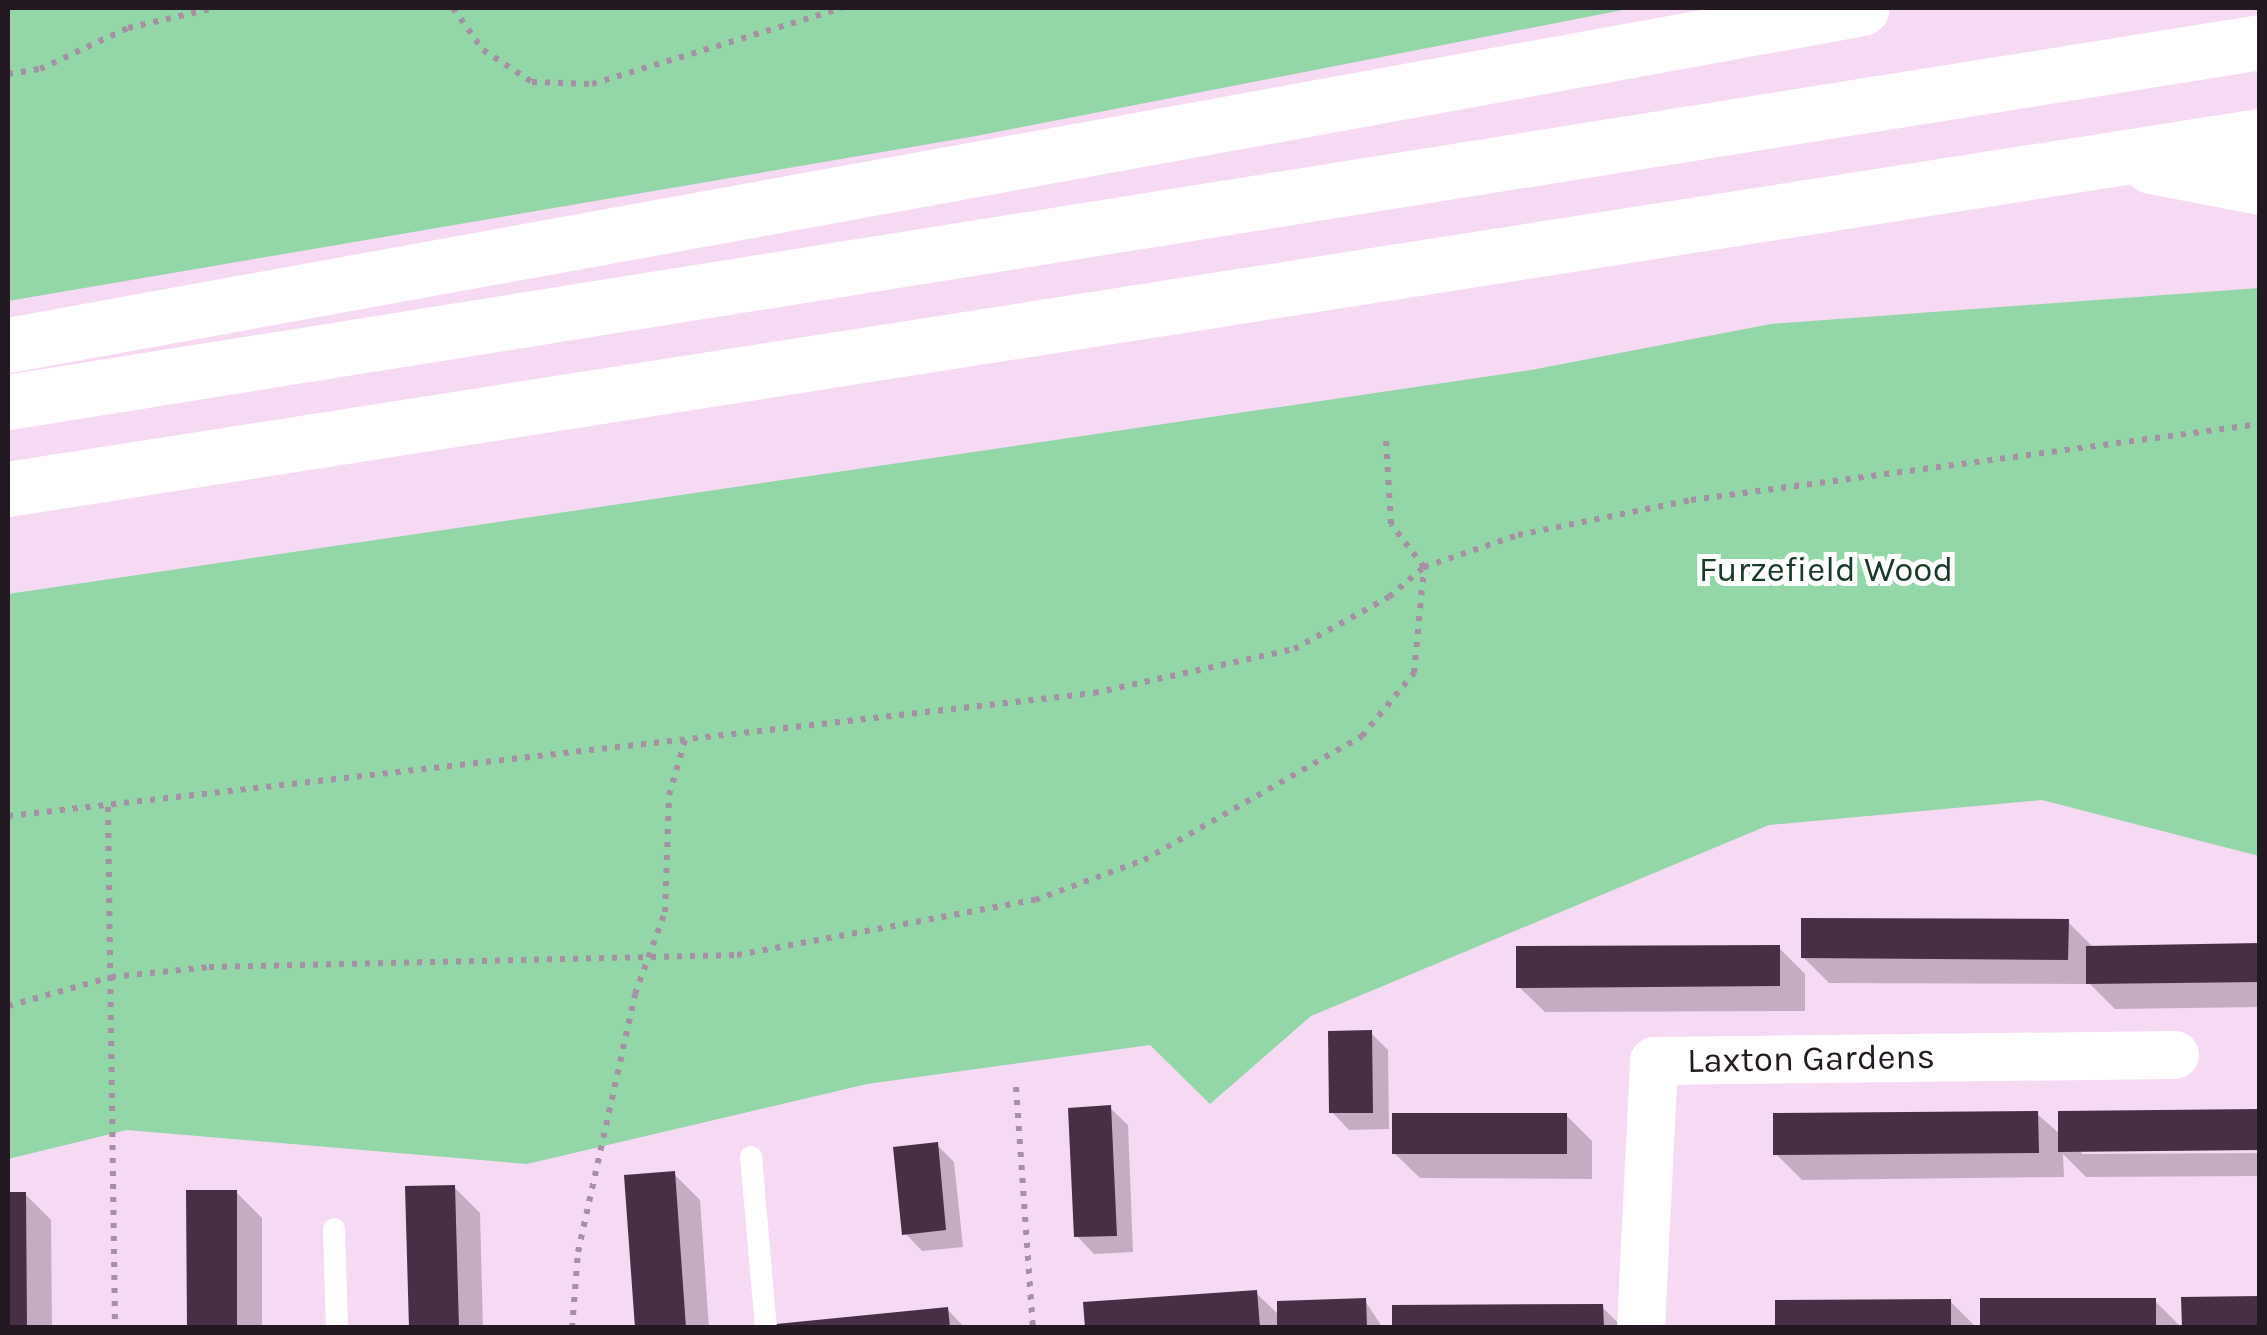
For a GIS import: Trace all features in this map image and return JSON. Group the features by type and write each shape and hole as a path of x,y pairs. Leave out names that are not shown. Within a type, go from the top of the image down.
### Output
{"highway":[{"path":"8,346 1862,8"},
{"path":"8,402 2260,42"},
{"path":"8,489 2260,136"},
{"path":"2108,158 2260,187"}],"street":[{"name":"Laxton Gardens","path":"1641,1328 1654,1061 2175,1055"}],"lane":[{"path":"751,1157 766,1328"},
{"path":"334,1229 336,1328"}],"path":[{"path":"8,74 40,70 128,28 214,8"},
{"path":"453,8 483,50 532,82 592,84 842,8"},
{"path":"8,816 1094,693 1294,649 1389,598 1424,566 1518,535 1691,500 2260,424"},
{"path":"8,1006 111,977 530,953 736,955 1036,900 1144,860 1362,736 1414,673 1424,566 1391,524 1386,438"},
{"path":"572,1328 578,1252 635,994 653,955 665,912 669,795 686,737"},
{"path":"108,806 115,1328"},
{"path":"1016,1088 1033,1328"}],"green space":[{"path":"8,8 1633,8 976,136 8,301"},
{"name":"Furzefield Wood","path":"2259,288 2259,856 2042,800 1769,825 1311,1016 1210,1104 1150,1045 867,1084 527,1164 127,1130 8,1159 8,594 1531,370 1771,324"}],"building":[{"path":"1801,918 2069,919 2068,960 1801,958"},
{"path":"2260,943 2260,982 2086,984 2086,946"},
{"path":"1780,945 1780,986 1516,988 1516,946"},
{"path":"1372,1030 1373,1113 1329,1113 1328,1031"},
{"path":"1111,1105 1117,1236 1074,1237 1068,1108"},
{"path":"2260,1109 2260,1150 2058,1152 2058,1111"},
{"path":"2038,1111 2039,1153 1773,1155 1773,1113"},
{"path":"1392,1113 1567,1113 1567,1154 1392,1154"},
{"path":"938,1142 946,1230 902,1235 893,1147"},
{"path":"675,1171 686,1328 635,1328 624,1175"},
{"path":"455,1185 459,1328 409,1328 405,1186"},
{"path":"186,1190 237,1190 237,1328 187,1328"},
{"path":"8,1192 26,1192 27,1328 8,1328"},
{"path":"1257,1290 1260,1328 1085,1328 1083,1302"},
{"path":"2260,1296 2260,1328 2182,1328 2181,1297"},
{"path":"1366,1298 1367,1328 1277,1328 1277,1301"},
{"path":"1980,1298 2156,1298 2156,1328 1980,1328"},
{"path":"1951,1299 1951,1328 1775,1328 1775,1300"},
{"path":"1603,1304 1604,1328 1392,1328 1392,1305"},
{"path":"948,1307 950,1328 777,1328 776,1324"}]}
